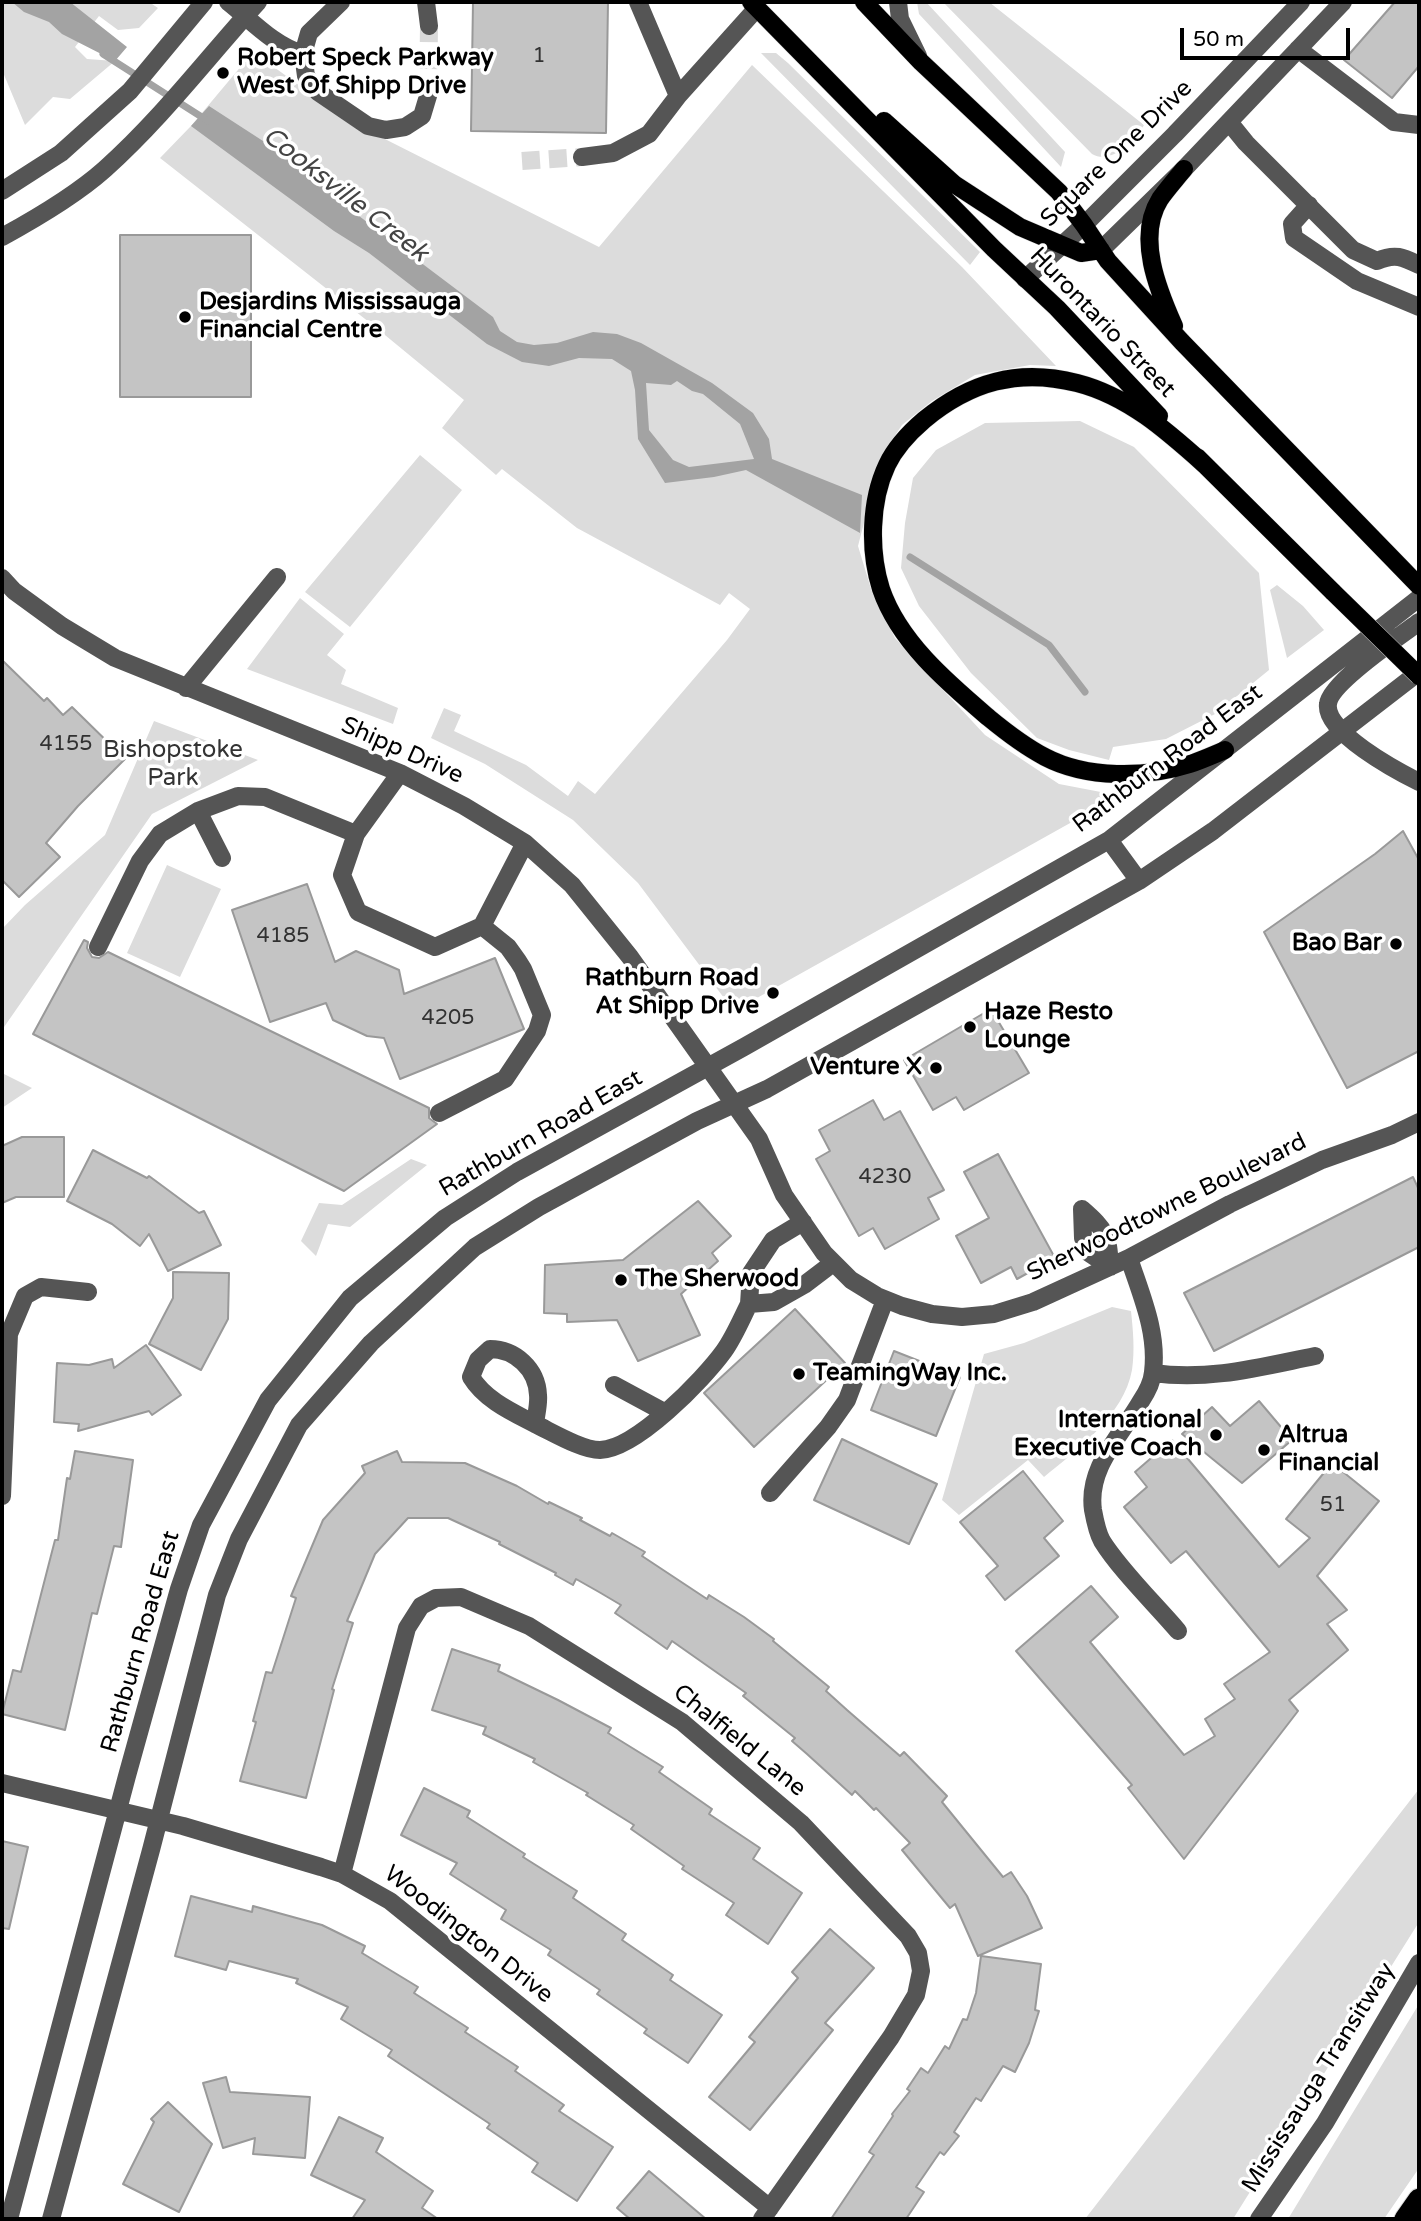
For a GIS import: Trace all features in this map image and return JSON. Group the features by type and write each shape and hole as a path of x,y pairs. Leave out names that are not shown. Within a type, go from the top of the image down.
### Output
{"highway":[{"path":"1405,2219 1419,2199"}],"main road":[{"name":"Hurontario Street","path":"863,2 920,62 1059,192 1108,261 1182,342 1419,586"},
{"name":"Hurontario Street","path":"759,9 1025,279 1057,308 1205,465 1419,674"},
{"path":"759,9 954,184 1020,227 1081,253 1101,250"},
{"path":"1182,342 1156,281 1150,241 1152,219 1159,201 1184,169"},
{"path":"1205,465 1166,430 1129,404 1103,392 1062,380 1000,380 972,388 943,404 917,427 887,464 874,513 875,556 882,591 894,617 910,640 953,688 999,726 1045,757 1073,768 1100,773 1154,772 1190,764 1225,750"}],"street":[{"path":"2,191 61,153 130,91 204,2"},
{"path":"228,2 290,51 303,54"},
{"path":"2,237 50,209 104,171 164,111 258,2"},
{"path":"341,2 309,33 303,54 306,76 318,92 368,126 386,130 405,127 422,116 428,96"},
{"path":"426,2 429,26"},
{"path":"638,2 678,96"},
{"path":"898,2 900,19 920,62"},
{"name":"Square One Drive","path":"1025,279 1060,244 1084,225 1175,134 1301,2"},
{"path":"1101,250 1184,169 1343,2"},
{"path":"582,157 613,153 649,134 678,96 759,9"},
{"path":"1298,49 1394,122 1419,125"},
{"path":"1228,122 1353,250 1377,261 1390,255 1419,265"},
{"path":"1308,205 1292,224 1294,238 1357,281 1419,307"},
{"path":"186,688 277,577"},
{"name":"Shipp Drive","path":"2,578 14,591 52,619 116,658 400,773 464,806 525,843 572,885 630,957 707,1067"},
{"name":"Rathburn Road East","path":"9,2219 179,1589 201,1525 268,1400 350,1298 445,1218 517,1172 1109,840 1419,598"},
{"path":"1419,622 1350,675 1334,691 1327,703 1328,715 1342,731 1371,754 1419,782"},
{"path":"51,2219 217,1595 239,1539 299,1425 371,1343 475,1247 539,1207 697,1121 767,1089 1139,881 1213,831 1419,674"},
{"path":"400,773 356,834 342,875 358,912 435,947 482,926 525,843"},
{"path":"98,947 146,852 160,834 198,811 238,796 265,797 356,834"},
{"path":"198,811 222,859"},
{"path":"1109,840 1139,881"},
{"path":"439,1113 505,1079 537,1031 542,1015 518,961 508,947 482,926"},
{"name":"Sherwoodtowne Boulevard","path":"707,1067 760,1139 784,1195 833,1263 851,1280 886,1300 932,1314 962,1317 994,1314 1033,1302 1129,1258 1230,1204 1322,1160 1392,1135 1419,1122"},
{"name":"Sherwoodtowne Boulevard","path":"1392,1135 1419,1135"},
{"path":"535,1424 582,1446 599,1450 624,1444 689,1392 722,1354 749,1304 751,1273 773,1240 803,1222"},
{"path":"1129,1258 1151,1322 1153,1373 1150,1386 1103,1459 1093,1481 1092,1501 1095,1522 1102,1540 1178,1630"},
{"path":"749,1304 774,1302 804,1285 833,1263"},
{"path":"2,1496 9,1334 24,1296 41,1287 88,1292"},
{"path":"770,1493 828,1427 847,1400 886,1300"},
{"path":"1153,1373 1181,1377 1228,1373 1315,1356"},
{"path":"614,1385 664,1412"},
{"name":"Chalfield Lane","path":"342,1874 407,1628 421,1606 436,1598 461,1597 530,1626 682,1722 801,1823 908,1936 918,1953 921,1971 916,1995 891,2037 766,2213"},
{"name":"Woodington Drive","path":"2,1783 159,1820 342,1874 390,1901 766,2213"},
{"name":"Mississauga Transitway","path":"1259,2219 1325,2123 1419,1963"}],"green space":[{"path":"2,2 149,2 158,8 139,28 118,30 99,16 75,47 87,59 115,61 70,99 53,97 25,125 2,70"},
{"path":"917,2 926,2 1065,152 1061,167 919,14"},
{"path":"943,2 989,2 1144,125 1128,145 1114,154 1099,157 1092,154"},
{"path":"253,52 371,132 599,247 752,65 962,267 1056,366 1030,365 975,375 932,401 902,425 881,457 858,546 872,592 895,638 985,735 1059,784 1106,793 1097,808 748,1003 724,998 638,883 573,820 485,764 431,738 444,708 461,715 454,731 526,765 568,796 578,781 595,794 727,640 750,609 729,593 720,605 577,528 502,469 496,475 442,428 464,400 160,158 191,126"},
{"path":"761,53 776,53 788,63 980,252 970,265"},
{"path":"1080,421 1134,447 1259,573 1269,670 1215,714 1166,739 1113,747 1109,760 1069,750 1037,738 971,673 919,606 901,568 913,478 936,450 985,423"},
{"path":"420,455 462,490 350,627 305,592"},
{"path":"1277,585 1303,606 1324,630 1287,658 1270,590"},
{"path":"300,598 344,634 327,655 346,670 341,684 398,708 393,724 247,669"},
{"name":"Bishopstoke Park","path":"154,721 258,760 152,814 2,1030 2,929 25,905 105,835"},
{"path":"167,865 221,889 180,977 127,953"},
{"path":"2,1073 32,1088 2,1108"},
{"path":"411,1159 427,1165 350,1227 328,1224 316,1256 301,1241 319,1203 342,1205"},
{"path":"1112,1307 1131,1311 1133,1355 1127,1386 1109,1417 1084,1443 1044,1477 1028,1460 959,1515 942,1500 984,1354 1024,1343"},
{"path":"1419,1789 1419,1922 1233,2219 1085,2219"},
{"path":"1419,2004 1419,2168 1384,2219 1288,2219"}],"shaded area":[{"path":"12,2 70,2 127,47 115,61 62,34 49,22 24,12"},
{"path":"209,106 334,187 359,216 493,317 500,331 517,342 534,345 557,343 593,332 617,334 641,343 712,383 753,413 769,439 772,459 862,495 860,533 746,470 665,483 638,439 631,371 612,359 579,358 549,366 522,362 487,344 369,253 334,231 191,126","holes":["677,381 692,391 703,394 740,424 754,459 689,467 673,460 649,430 646,383 671,385"]}],"building":[{"path":"473,2 608,2 606,133 471,131"},
{"path":"1395,2 1419,2 1419,66 1392,98 1344,60"},
{"path":"120,235 251,235 251,397 120,397"},
{"path":"2,660 44,701 47,698 63,715 72,707 125,759 46,843 60,857 19,897 2,880"},
{"path":"1403,831 1419,860 1419,1051 1347,1088 1264,932 1375,854"},
{"path":"307,884 335,962 356,951 399,970 404,994 495,958 524,1029 400,1079 384,1038 367,1036 333,1020 326,1003 270,1022 232,910"},
{"path":"84,940 88,942 87,948 92,957 99,958 108,952 429,1108 429,1118 437,1124 344,1191 33,1034"},
{"path":"991,1009 1029,1073 964,1110 956,1097 933,1110 904,1060"},
{"path":"873,1100 884,1120 900,1111 944,1190 928,1198 939,1219 885,1249 873,1228 859,1236 816,1159 830,1151 819,1130"},
{"path":"22,1137 64,1137 64,1197 16,1197 2,1203 2,1146"},
{"path":"93,1150 147,1178 149,1176 199,1213 204,1211 221,1245 168,1271 149,1234 140,1246 112,1224 67,1201"},
{"path":"998,1154 1055,1258 1017,1279 1011,1267 981,1283 956,1236 989,1218 964,1172"},
{"path":"1413,1177 1419,1190 1419,1247 1214,1351 1184,1293"},
{"name":"The Sherwood","path":"698,1201 731,1236 712,1253 718,1261 681,1294 700,1335 638,1361 617,1320 567,1322 567,1314 544,1313 545,1265 623,1260"},
{"path":"173,1272 229,1273 228,1319 201,1370 149,1344 173,1298"},
{"path":"795,1309 845,1363 754,1447 704,1393"},
{"path":"146,1345 181,1395 152,1415 149,1411 78,1431 79,1424 54,1422 57,1363 89,1365 112,1359 114,1368"},
{"path":"894,1351 960,1377 936,1436 871,1410"},
{"path":"1259,1401 1292,1440 1242,1483 1182,1434 1212,1407 1230,1426"},
{"path":"842,1439 937,1484 909,1544 814,1500"},
{"path":"1172,1440 1279,1567 1310,1538 1286,1519 1332,1463 1379,1501 1317,1576 1347,1610 1327,1624 1348,1650 1289,1700 1298,1711 1184,1859 1128,1788 1132,1785 1016,1651 1091,1586 1118,1617 1090,1642 1184,1755 1215,1736 1205,1719 1235,1699 1224,1684 1270,1652 1186,1551 1171,1563 1124,1507 1147,1487 1135,1472"},
{"path":"75,1451 133,1460 121,1547 114,1546 97,1614 92,1613 65,1730 2,1714 13,1670 21,1672 55,1540 58,1540 67,1478 70,1479"},
{"path":"397,1451 402,1462 465,1463 582,1518 580,1520 610,1536 612,1533 645,1552 642,1556 707,1599 709,1595 744,1617 774,1639 773,1641 829,1687 826,1691 847,1710 900,1756 904,1752 947,1796 942,1802 1003,1877 1011,1872 1027,1896 1042,1928 978,1956 955,1904 950,1908 902,1850 910,1843 876,1808 874,1810 855,1791 852,1795 792,1741 795,1738 743,1696 746,1693 672,1641 667,1649 615,1613 621,1605 599,1592 576,1579 573,1585 555,1575 556,1573 499,1544 500,1542 448,1518 408,1518 375,1554 347,1621 353,1623 332,1689 334,1690 306,1798 240,1781 266,1672 272,1673 296,1598 291,1596 323,1520 365,1473 362,1466"},
{"path":"1023,1471 1063,1521 1044,1538 1059,1556 1005,1600 986,1576 998,1566 960,1522"},
{"path":"452,1649 500,1665 498,1671 611,1728 608,1733 663,1767 659,1772 712,1809 709,1814 760,1848 753,1859 802,1893 768,1944 726,1915 734,1903 682,1869 684,1866 631,1829 634,1825 586,1795 588,1793 533,1762 535,1759 483,1734 486,1727 432,1710"},
{"path":"424,1788 470,1811 467,1817 577,1891 573,1898 626,1934 622,1940 673,1975 670,1980 722,2015 688,2063 644,2033 647,2029 597,1994 600,1990 548,1955 551,1950 501,1919 506,1910 450,1874 457,1863 401,1835"},
{"path":"2,1841 28,1847 9,1929 2,1928"},
{"path":"191,1896 252,1912 253,1906 322,1925 365,1946 362,1953 418,1987 414,1993 468,2028 465,2032 518,2067 515,2071 564,2105 559,2111 613,2147 577,2201 532,2172 538,2163 487,2128 490,2124 388,2056 392,2050 341,2019 348,2007 296,1983 298,1979 229,1961 226,1970 175,1956"},
{"path":"830,1929 874,1968 825,2023 833,2030 750,2130 709,2097 755,2042 749,2037 798,1978 792,1972"},
{"path":"981,1956 1041,1964 1035,2010 1039,2011 1029,2043 1015,2072 1003,2066 981,2101 976,2098 954,2132 959,2136 944,2155 940,2152 916,2187 924,2192 906,2219 831,2219 874,2155 869,2152 892,2114 910,2091 907,2089 921,2068 928,2073 945,2046 949,2049 963,2019 967,2020 976,1993"},
{"path":"226,2077 230,2092 310,2097 305,2158 253,2154 255,2138 223,2148 203,2083"},
{"path":"168,2102 212,2144 179,2212 123,2184 154,2122 151,2119"},
{"path":"339,2117 383,2138 376,2152 433,2191 422,2208 438,2219 352,2219 365,2200 311,2175"},
{"path":"649,2171 706,2219 630,2219 617,2208"}],"waterway":[{"name":"Cooksville Creek","path":"103,54 208,121"},
{"name":"Cooksville Creek","path":"910,557 1049,645 1085,692"}],"tunnel":[{"path":"428,96 429,26"},
{"path":"522,161 582,157"}],"place":[{"name":"Robert Speck Parkway West Of Shipp Drive","path":"223,73"},
{"name":"Desjardins Mississauga Financial Centre","path":"185,317"},
{"name":"Bao Bar","path":"1396,944"},
{"name":"Rathburn Road At Shipp Drive","path":"773,993"},
{"name":"Haze Resto Lounge","path":"970,1027"},
{"name":"Venture X","path":"936,1068"},
{"name":"The Sherwood","path":"621,1280"},
{"name":"TeamingWay Inc.","path":"799,1374"},
{"name":"International Executive Coach","path":"1216,1435"},
{"name":"Altrua Financial","path":"1264,1450"}]}
